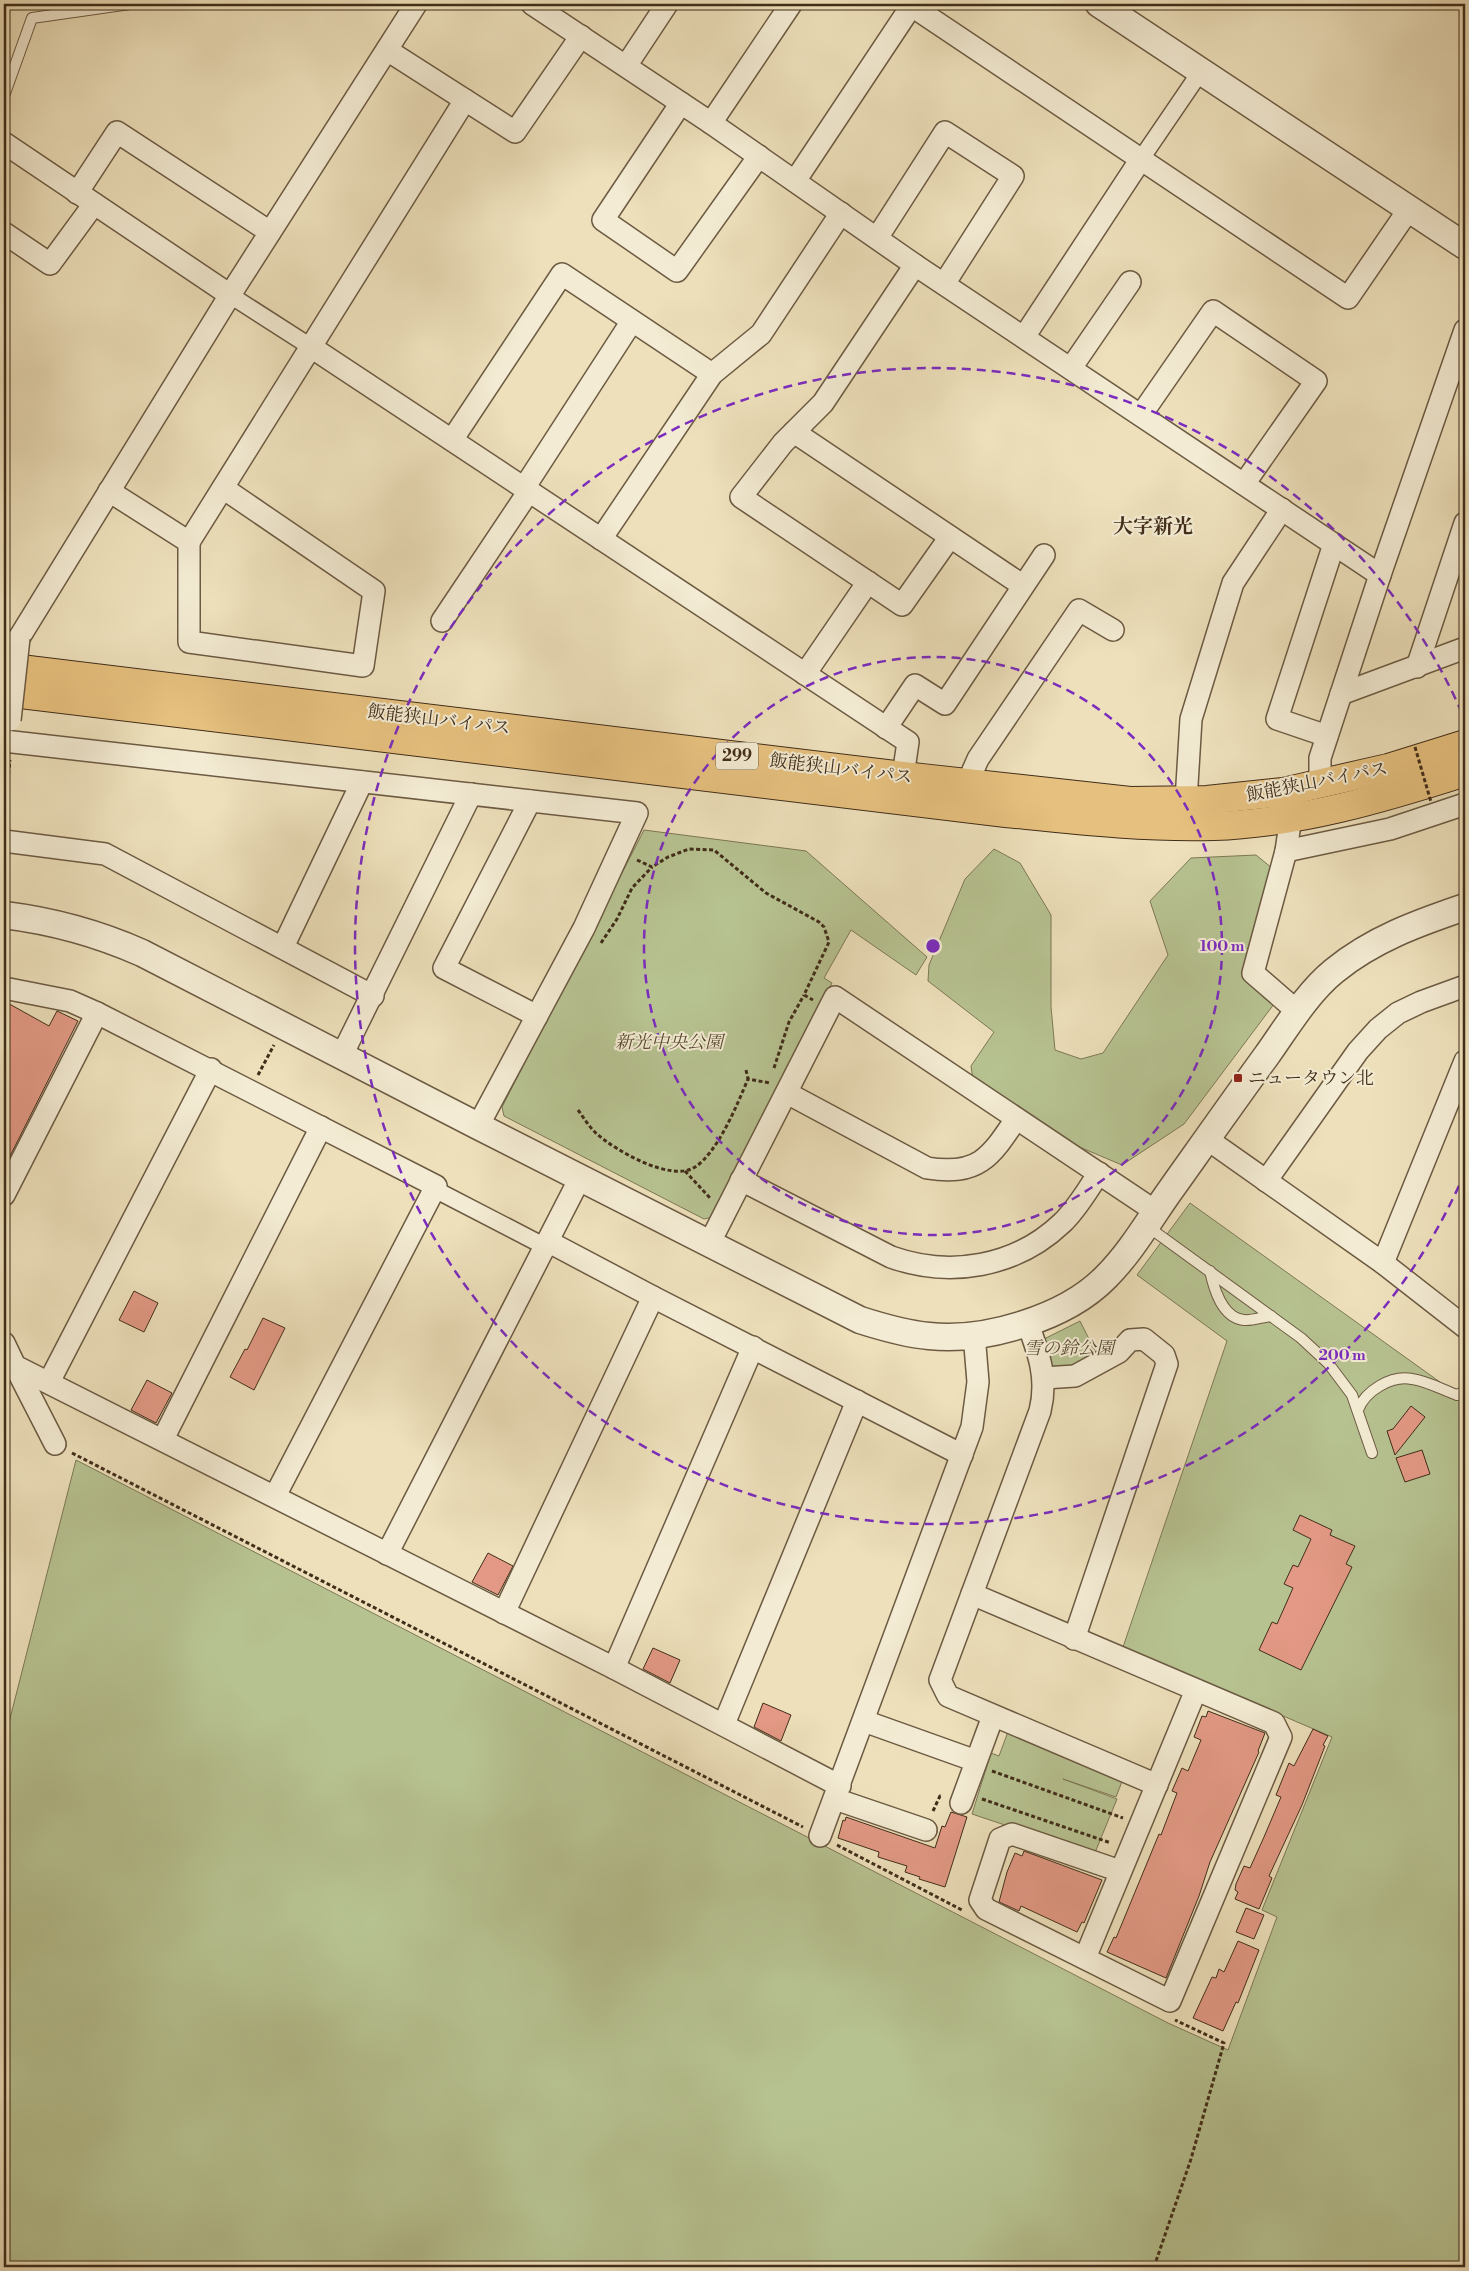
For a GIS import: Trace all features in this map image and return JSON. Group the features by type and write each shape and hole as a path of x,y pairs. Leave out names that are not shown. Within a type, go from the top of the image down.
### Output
{"highway":[{"name":"飯能狭山バイパス","path":"4,667 967,784 1130,802 1186,801 1283,792 1388,768 1465,744"},
{"name":"飯能狭山バイパス","path":"4,692 1006,813 1131,825 1215,826 1291,816 1350,806 1465,772"}],"street":[{"path":"416,4 230,294 19,638 8,741 637,813 584,928 478,1126"},
{"path":"532,4 711,123 944,284 1380,575"},
{"path":"626,66 667,4"},
{"path":"711,123 791,4"},
{"path":"1099,4 1465,246"},
{"path":"795,181 911,5 1348,298 1409,209"},
{"path":"387,50 515,132 581,36"},
{"path":"1024,337 1200,71"},
{"path":"223,488 374,592 363,666 189,642 189,542 465,100"},
{"path":"681,103 604,220 677,271 759,156"},
{"path":"4,233 50,264 86,198 117,132 270,232"},
{"path":"877,238 945,132 1013,176 944,284"},
{"path":"4,143 908,742 903,776"},
{"path":"601,539 712,374 761,334 841,213"},
{"path":"915,264 823,402 794,432 741,497 902,605 950,537"},
{"path":"452,440 562,274 712,374"},
{"path":"1070,368 1130,282"},
{"path":"1141,415 1213,311 1316,381 1244,484"},
{"path":"442,621 632,321"},
{"path":"1320,784 1320,758 1327,736 1380,575 1465,330"},
{"path":"794,432 1022,585"},
{"path":"109,492 189,542"},
{"path":"1186,801 1191,719 1232,583 1282,509"},
{"path":"1417,667 1465,523"},
{"path":"1327,736 1277,719 1334,544"},
{"path":"886,728 915,685 945,704 1022,585 1044,555"},
{"path":"805,674 868,582"},
{"path":"967,784 978,759 1079,610 1113,630"},
{"path":"1341,694 1465,648"},
{"path":"283,947 362,782"},
{"path":"342,1055 373,996 471,794"},
{"path":"530,801 444,968 537,1016"},
{"path":"1286,851 1390,829 1465,804"},
{"path":"1291,816 1286,851 1253,973 1298,1012"},
{"path":"4,841 105,854 373,996"},
{"path":"4,915 64,924 121,943 284,1024 478,1126 860,1320 930,1337 974,1334 1028,1324 1075,1300 1105,1278 1151,1218 1298,1012 1332,972 1364,949 1401,930 1465,907"},
{"path":"1266,1181 1358,1052 1378,1029 1398,1013 1421,1002 1465,986"},
{"path":"4,988 70,1001 97,1013 211,1069 436,1186 275,1496"},
{"path":"708,1244 787,1093 834,997 1099,1173 1151,1218"},
{"path":"4,1195 97,1013"},
{"path":"1383,1263 1465,1061"},
{"path":"49,1382 211,1069"},
{"path":"787,1093 927,1168 945,1171 958,1170 975,1165 990,1156 1016,1119"},
{"path":"162,1440 321,1127"},
{"path":"1207,1140 1383,1263 1465,1327"},
{"path":"741,1180 891,1257 915,1266 940,1269 983,1266 1008,1257 1043,1239 1064,1221 1099,1173"},
{"path":"387,1554 580,1178"},
{"path":"434,1189 753,1347 962,1454"},
{"path":"504,1613 652,1297"},
{"path":"1028,1324 1040,1356 1044,1378 1040,1411 940,1680 948,1696 1157,1785"},
{"path":"820,1836 838,1793 972,1427 978,1398 974,1334"},
{"path":"1044,1378 1075,1376 1119,1352 1130,1340 1144,1339 1164,1355 1167,1364 1074,1639"},
{"path":"4,1343 55,1444"},
{"path":"614,1668 753,1347"},
{"path":"15,1366 724,1724 838,1793 926,1830"},
{"path":"724,1724 857,1401"},
{"path":"972,1594 1074,1639 1274,1722 1281,1738 1170,2001 986,1909 980,1900 1000,1839 1012,1834 1120,1871"},
{"path":"1085,1958 1196,1690"},
{"path":"961,1804 982,1769 993,1716"},
{"path":"864,1721 982,1769"}],"lane":[{"path":"4,96 32,18 130,4"},
{"path":"1151,1218 1210,1271 1301,1338 1328,1363 1352,1395 1372,1453"},
{"path":"1210,1271 1220,1302 1236,1318 1249,1320 1271,1316"},
{"path":"1358,1410 1369,1392 1399,1380 1412,1379 1457,1395 1465,1391"}],"path":[{"path":"4,814 8,741"},
{"path":"1416,747 1432,802"},
{"path":"600,945 617,919 632,888 652,867 688,849 714,850 766,893 819,922 824,927 829,942 789,1022 771,1083 748,1079"},
{"path":"620,851 652,867"},
{"path":"804,995 828,1009"},
{"path":"251,1090 284,1024"},
{"path":"578,1110 588,1125 618,1151 667,1170 685,1171 692,1169 705,1159 748,1079 746,1070"},
{"path":"685,1171 704,1192 726,1209"},
{"path":"55,1444 974,1916 980,1900"},
{"path":"982,1769 1140,1824"},
{"path":"983,1790 980,1798 1130,1849"},
{"path":"926,1830 940,1796 961,1804"},
{"path":"1154,2267 1191,2159 1224,2044 1163,2014 1170,2001"}],"green space":[{"name":"新光中央公園","path":"644,830 806,851 927,957 916,975 851,930 824,978 832,983 713,1217 704,1219 504,1116 502,1107"},
{"path":"994,849 1020,863 1051,915 1051,1007 1055,1050 1081,1059 1103,1053 1168,955 1150,901 1191,858 1256,855 1272,868 1243,969 1277,1000 1184,1124 1122,1165 1077,1146 973,1080 971,1066 994,1032 928,981 929,965 965,879"},
{"path":"1190,1203 1465,1400 1465,2267 4,2267 4,1742 76,1460 1168,2023 1228,2050 1277,1917 1262,1910 1332,1737 1123,1647 1227,1341 1137,1275"},
{"name":"雪の鈴公園","path":"1080,1321 1097,1355 1071,1369 1057,1370 1050,1365 1042,1340"},
{"path":"1009,1729 1123,1779 1116,1797 1063,1779 1117,1799 1094,1855 972,1814 991,1753 999,1756"}],"building":[{"path":"4,1001 49,1026 57,1011 78,1021 4,1168"},
{"path":"134,1291 158,1303 144,1332 119,1320"},
{"path":"263,1318 285,1328 254,1390 230,1377 245,1349 247,1350"},
{"path":"147,1380 172,1393 156,1423 131,1410"},
{"path":"1411,1406 1425,1417 1395,1455 1387,1431 1393,1429"},
{"path":"1422,1450 1430,1474 1405,1482 1396,1458"},
{"path":"1300,1515 1332,1530 1330,1535 1355,1546 1346,1564 1352,1567 1301,1670 1259,1650 1272,1622 1277,1624 1293,1588 1284,1584 1293,1565 1298,1567 1311,1539 1293,1530"},
{"path":"488,1553 513,1566 498,1595 472,1582"},
{"path":"653,1648 680,1660 670,1683 643,1669"},
{"path":"763,1703 791,1715 781,1741 754,1727"},
{"path":"1208,1711 1265,1733 1259,1752 1210,1862 1199,1896 1166,1978 1107,1952 1114,1937 1116,1938 1159,1834 1161,1835 1177,1793 1172,1791 1182,1768 1188,1771 1201,1740 1194,1737 1202,1716 1206,1717"},
{"path":"1313,1729 1328,1736 1323,1745 1325,1746 1302,1805 1269,1876 1272,1878 1259,1909 1235,1899 1238,1892 1235,1890 1236,1884 1244,1866 1250,1868 1264,1837 1281,1797 1276,1795 1289,1763 1294,1766"},
{"path":"951,1812 967,1817 945,1887 919,1879 920,1877 905,1872 907,1866 878,1857 879,1852 838,1838 843,1820 845,1821 846,1817 935,1848 942,1826 945,1827"},
{"path":"1024,1851 1102,1880 1084,1923 1082,1922 1077,1932 1021,1906 1019,1911 999,1902 1007,1872 1015,1853 1022,1856"},
{"path":"1246,1908 1264,1915 1254,1939 1236,1932"},
{"path":"1238,1941 1259,1950 1238,2003 1236,2002 1223,2031 1193,2018 1212,1977 1216,1978 1219,1969 1224,1972"}],"waterway":[{"path":"4,6 22,4"}],"place":[{"name":"ニュータウン北","path":"1238,1078"}],"district":[{"name":"大字新光","path":"1153,527"}]}
